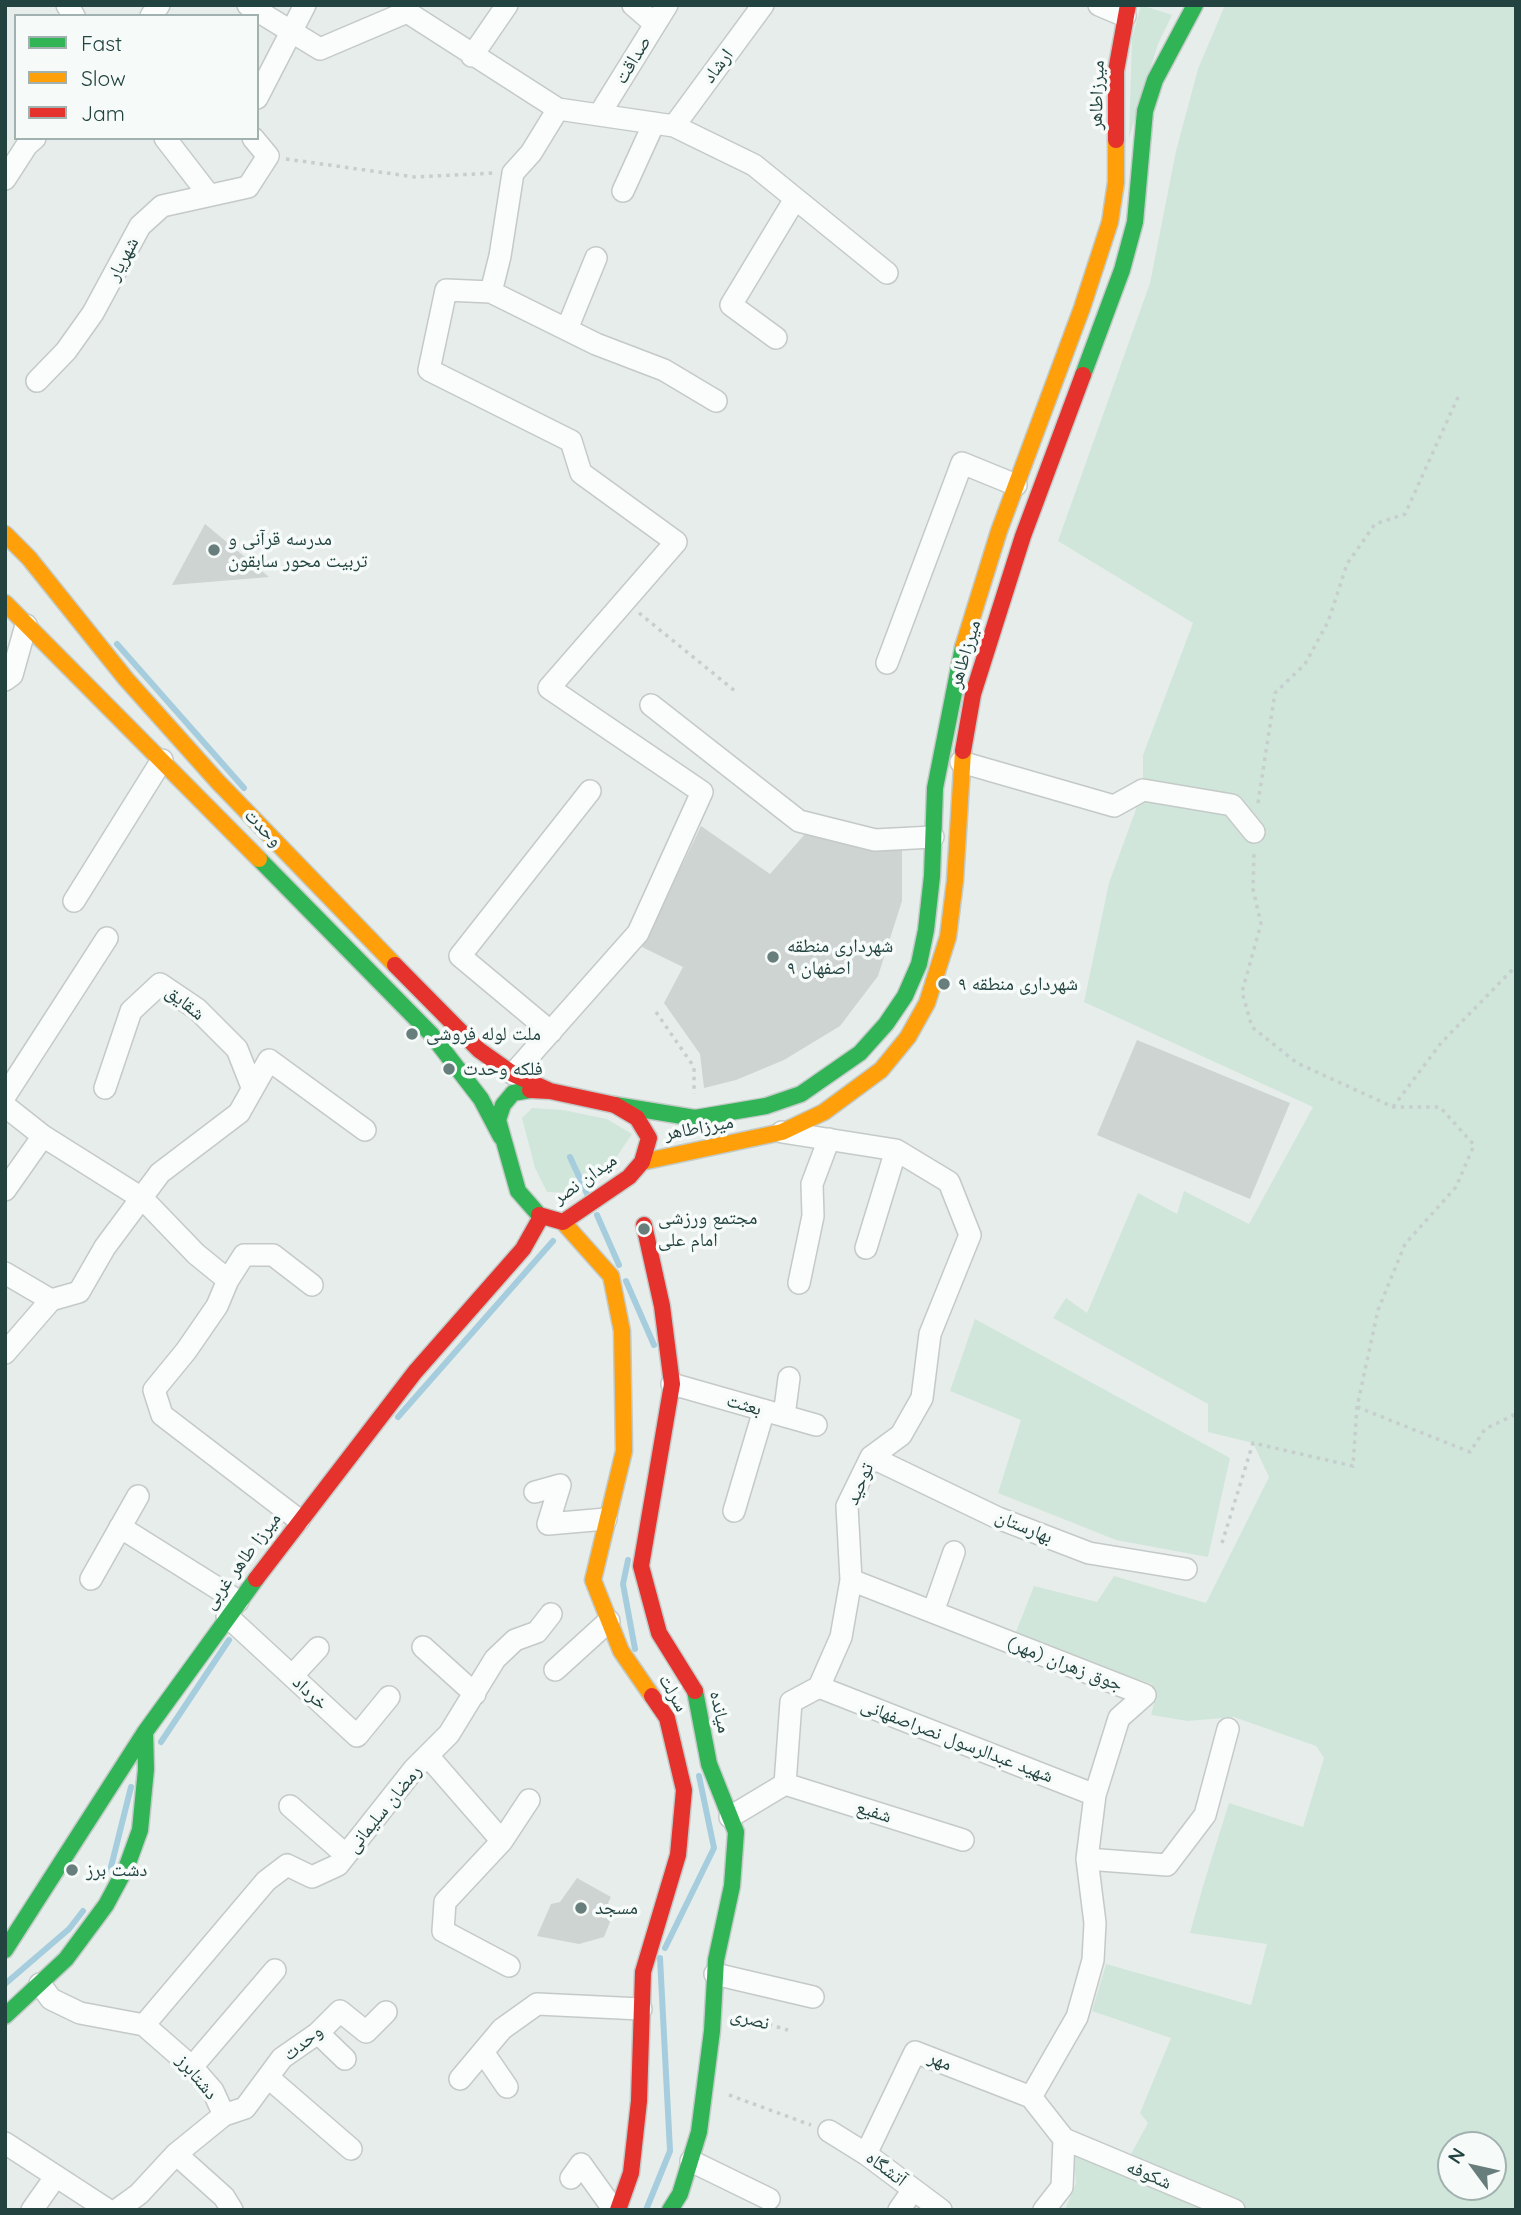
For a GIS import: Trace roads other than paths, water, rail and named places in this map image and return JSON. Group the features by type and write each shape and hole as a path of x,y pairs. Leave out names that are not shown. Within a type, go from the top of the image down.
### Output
{"main road":[{"name":"میرزاطاهر","path":"642,1161 782,1132 824,1112 881,1070 908,1037 927,1003 948,937 955,881 961,762 973,694 1023,537 1122,270 1135,222 1142,140 1152,90 1195,5"},
{"name":"میرزاطاهر","path":"615,1105 695,1118 766,1106 801,1094 860,1053 886,1024 905,996 919,964 929,903 935,789 949,695 964,640 1016,485 1086,298 1110,222 1116,182 1116,71 1127,11"},
{"name":"وحدت","path":"5,534 52,587 126,679 218,782 455,1026 479,1050 513,1074 550,1091"},
{"path":"16,614 23,585 52,587"},
{"name":"وحدت","path":"16,614 431,1034 481,1099 501,1137"},
{"name":"میدان نصر","path":"550,1091 615,1105 637,1118 645,1127 649,1138 642,1161 629,1177 563,1222 541,1217 518,1191 498,1120 503,1105 513,1093 550,1091"},
{"name":"میرزا طاهر غربی","path":"5,1950 145,1732 233,1608 415,1372 523,1249 541,1217"},
{"path":"563,1222 630,1270"},
{"name":"میانده","path":"644,1225 630,1270 662,1306 660,1386 641,1566 659,1633 694,1688 709,1764 736,1832 732,1886 715,1975 699,2132 680,2194 670,2210"},
{"name":"سرلت","path":"616,2210 631,2173 639,2101 643,1972 678,1855 684,1790 667,1718 621,1651 593,1580 624,1451 622,1331 630,1270"},
{"path":"624,1391 660,1386"},
{"path":"5,2016 66,1959 106,1905 127,1866 140,1830 146,1769 145,1732"}],"street":[{"path":"248,5 320,49 407,12 558,110 664,125 754,165 887,272"},
{"path":"259,94 305,5"},
{"path":"471,56 506,5"},
{"path":"633,5 655,24"},
{"name":"صداقت","path":"599,115 667,5"},
{"name":"ارشاد","path":"623,191 664,125 763,5"},
{"path":"1099,5 1127,11"},
{"path":"491,292 513,173 531,153 558,110"},
{"path":"5,178 33,140"},
{"path":"167,140 209,194"},
{"name":"شهریار","path":"37,381 66,351 93,313 140,226 162,206 248,187 268,156 255,140"},
{"path":"776,338 731,305 795,199"},
{"path":"567,329 596,258"},
{"path":"513,1074 638,933 702,792 549,688 676,542 580,473 571,441 429,370 446,290 491,292 567,329 664,370 716,401"},
{"path":"887,663 962,463 1016,485"},
{"path":"5,680 12,675 16,614"},
{"path":"652,705 799,821 875,840 933,837"},
{"path":"74,901 162,760"},
{"path":"961,762 1114,806 1143,790 1232,805 1254,832"},
{"path":"551,1032 460,956 590,791"},
{"path":"5,1096 107,938"},
{"name":"شقایق","path":"105,1088 131,1011 160,984 197,1009 237,1049 253,1087"},
{"path":"5,1353 51,1300 79,1292 105,1247 160,1173 239,1113 268,1060 365,1130"},
{"path":"5,1106 43,1136 143,1199 196,1254 228,1280"},
{"name":"توحید","path":"782,1132 896,1150 949,1182 970,1235 930,1334 922,1398 901,1435 871,1457 847,1506 851,1580 841,1637 819,1687"},
{"path":"6,1188 43,1136"},
{"path":"799,1283 813,1216 812,1184 829,1139"},
{"path":"866,1248 896,1150"},
{"path":"299,1520 162,1415 154,1390 186,1351 217,1306 228,1280 244,1255 273,1255 312,1285"},
{"path":"5,1273 51,1300"},
{"path":"784,1416 789,1378"},
{"name":"بعثت","path":"660,1386 816,1425"},
{"path":"734,1511 764,1410"},
{"name":"بهارستان","path":"871,1457 998,1518 1089,1553 1186,1569"},
{"path":"535,1492 560,1485 548,1524 606,1519"},
{"path":"92,1578 138,1496"},
{"name":"خرداد","path":"120,1527 233,1608 292,1676 357,1736 389,1697"},
{"path":"933,1612 954,1552"},
{"name":"جوق زهران (مهر)","path":"851,1580 1145,1695 1119,1718 1095,1795 1087,1859 1095,1923 1093,1960 1077,2017 1031,2097"},
{"name":"رمضان سلیمانی","path":"144,2025 266,1881 287,1865 312,1877 338,1865 414,1769 449,1734 495,1659 515,1640 537,1632 551,1614"},
{"path":"555,1670 609,1621"},
{"path":"423,1647 475,1694"},
{"path":"292,1676 318,1648"},
{"path":"730,1817 785,1784 790,1702 819,1687"},
{"name":"شهید عبدالرسول نصراصفهانی","path":"819,1687 1095,1795"},
{"path":"1087,1859 1167,1865 1205,1815 1228,1729"},
{"path":"428,1756 502,1840"},
{"name":"شفیع","path":"785,1784 963,1840"},
{"path":"509,1966 443,1931 446,1902 502,1840 529,1800"},
{"path":"290,1806 346,1855"},
{"path":"192,2067 275,1970"},
{"path":"715,1975 813,1997"},
{"path":"40,1984 51,1999 80,2013 144,2025"},
{"path":"460,2079 502,2029 537,2004 642,2009"},
{"name":"وحدت","path":"224,2115 245,2108 270,2079 282,2058 318,2033 340,2011 366,2032 386,2012"},
{"name":"دشتابرز","path":"117,2210 139,2194 176,2154 224,2115 213,2091 192,2067 144,2025"},
{"path":"318,2033 345,2059"},
{"path":"483,2052 507,2087"},
{"name":"مهر","path":"866,2154 915,2052 1031,2097"},
{"path":"270,2079 351,2149"},
{"path":"1031,2097 1064,2139 1062,2188 1044,2210"},
{"name":"آتشگاه","path":"830,2131 866,2154 941,2210"},
{"name":"شکوفه","path":"1064,2139 1234,2210"},
{"path":"5,2143 108,2210"},
{"path":"176,2154 224,2197 232,2210"},
{"path":"691,2161 769,2200"},
{"path":"571,2178 581,2164 616,2210"},
{"path":"32,2210 56,2176"},
{"path":"900,2210 914,2190"}],"waterway":[{"path":"117,644 244,788"},
{"path":"570,1157 588,1196"},
{"path":"597,1215 619,1265"},
{"path":"398,1417 553,1241"},
{"path":"626,1281 654,1345"},
{"path":"628,1560 623,1584 635,1649"},
{"path":"161,1742 229,1640"},
{"path":"665,1948 714,1848 699,1776"},
{"path":"110,1871 131,1787"},
{"path":"5,1984 69,1929 83,1911"},
{"path":"646,2210 670,2151 660,1958"}],"place":[{"name":"مدرسه قرآنی و تربیت محور سابقون","path":"214,550"},
{"name":"شهرداری منطقه ۹ اصفهان","path":"773,957"},
{"name":"شهرداری منطقه ۹","path":"944,984"},
{"name":"ملت لوله فروشی","path":"412,1034"},
{"name":"فلکه وحدت","path":"449,1069"},
{"name":"مجتمع ورزشی امام علی","path":"644,1229"},
{"name":"دشت برز","path":"72,1870"},
{"name":"مسجد","path":"581,1908"}]}
